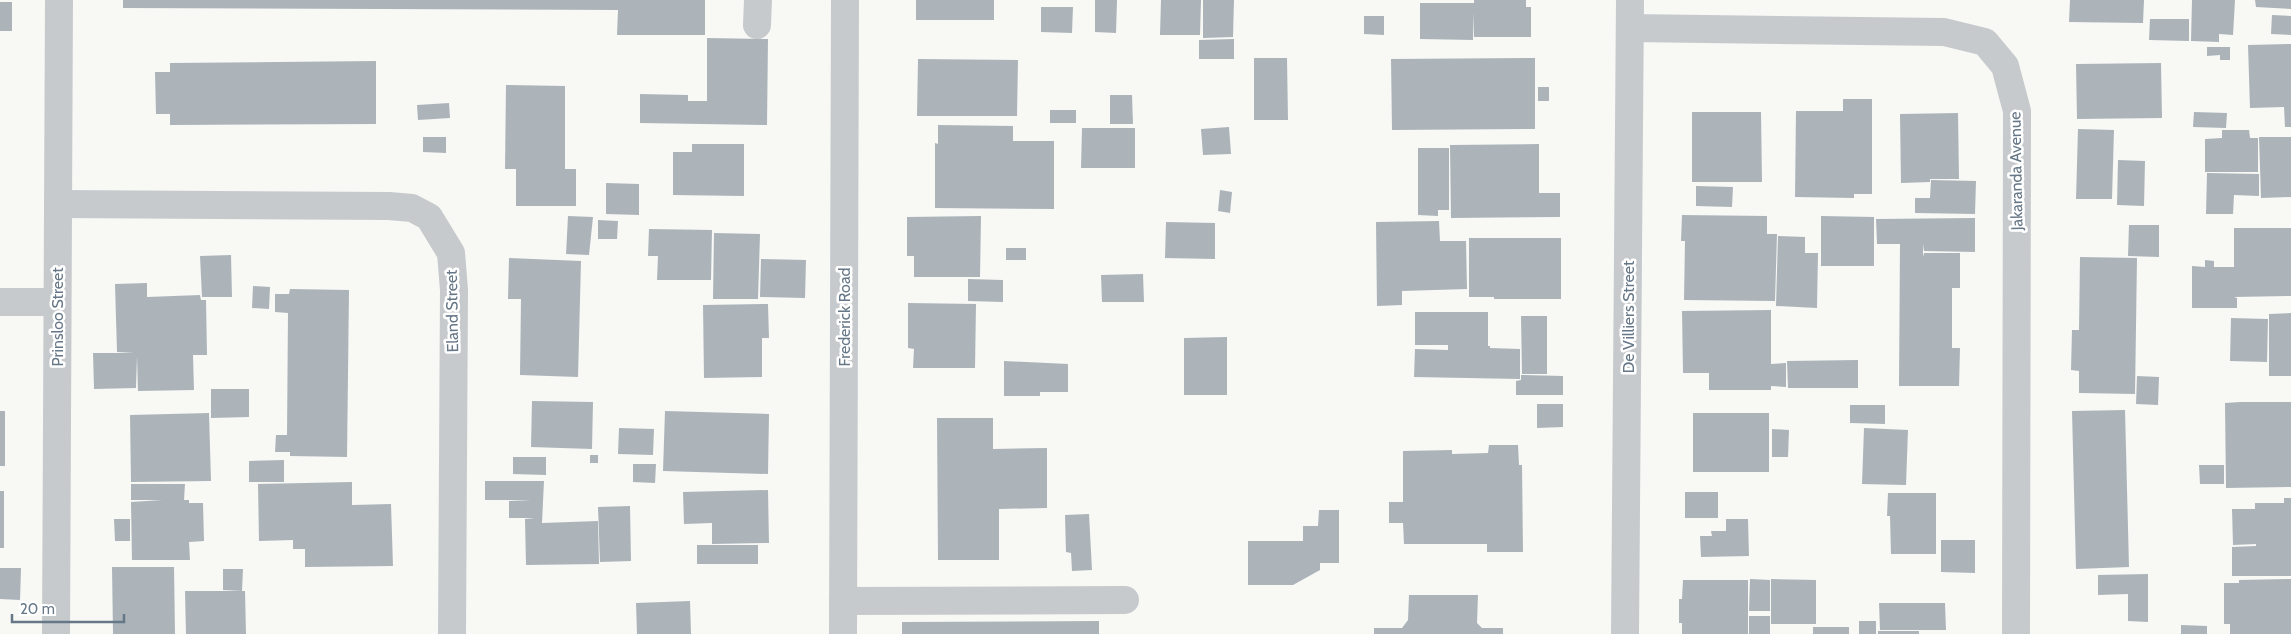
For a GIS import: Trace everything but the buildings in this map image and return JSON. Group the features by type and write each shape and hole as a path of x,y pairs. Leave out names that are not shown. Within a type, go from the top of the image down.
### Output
{"street":[{"name":"Prinsloo Street","path":"56,634 59,0"},
{"name":"Frederick Road","path":"843,634 845,0"},
{"name":"De Villiers Street","path":"1625,634 1630,0"},
{"name":"Jakaranda Avenue","path":"1630,28 1944,32 1984,42 2005,66 2016,110 2016,634"},
{"name":"Eland Street","path":"58,204 389,206 412,208 429,217 450,253 454,290 452,634"},
{"path":"0,302 57,302"},
{"path":"843,601 1125,600"}]}
